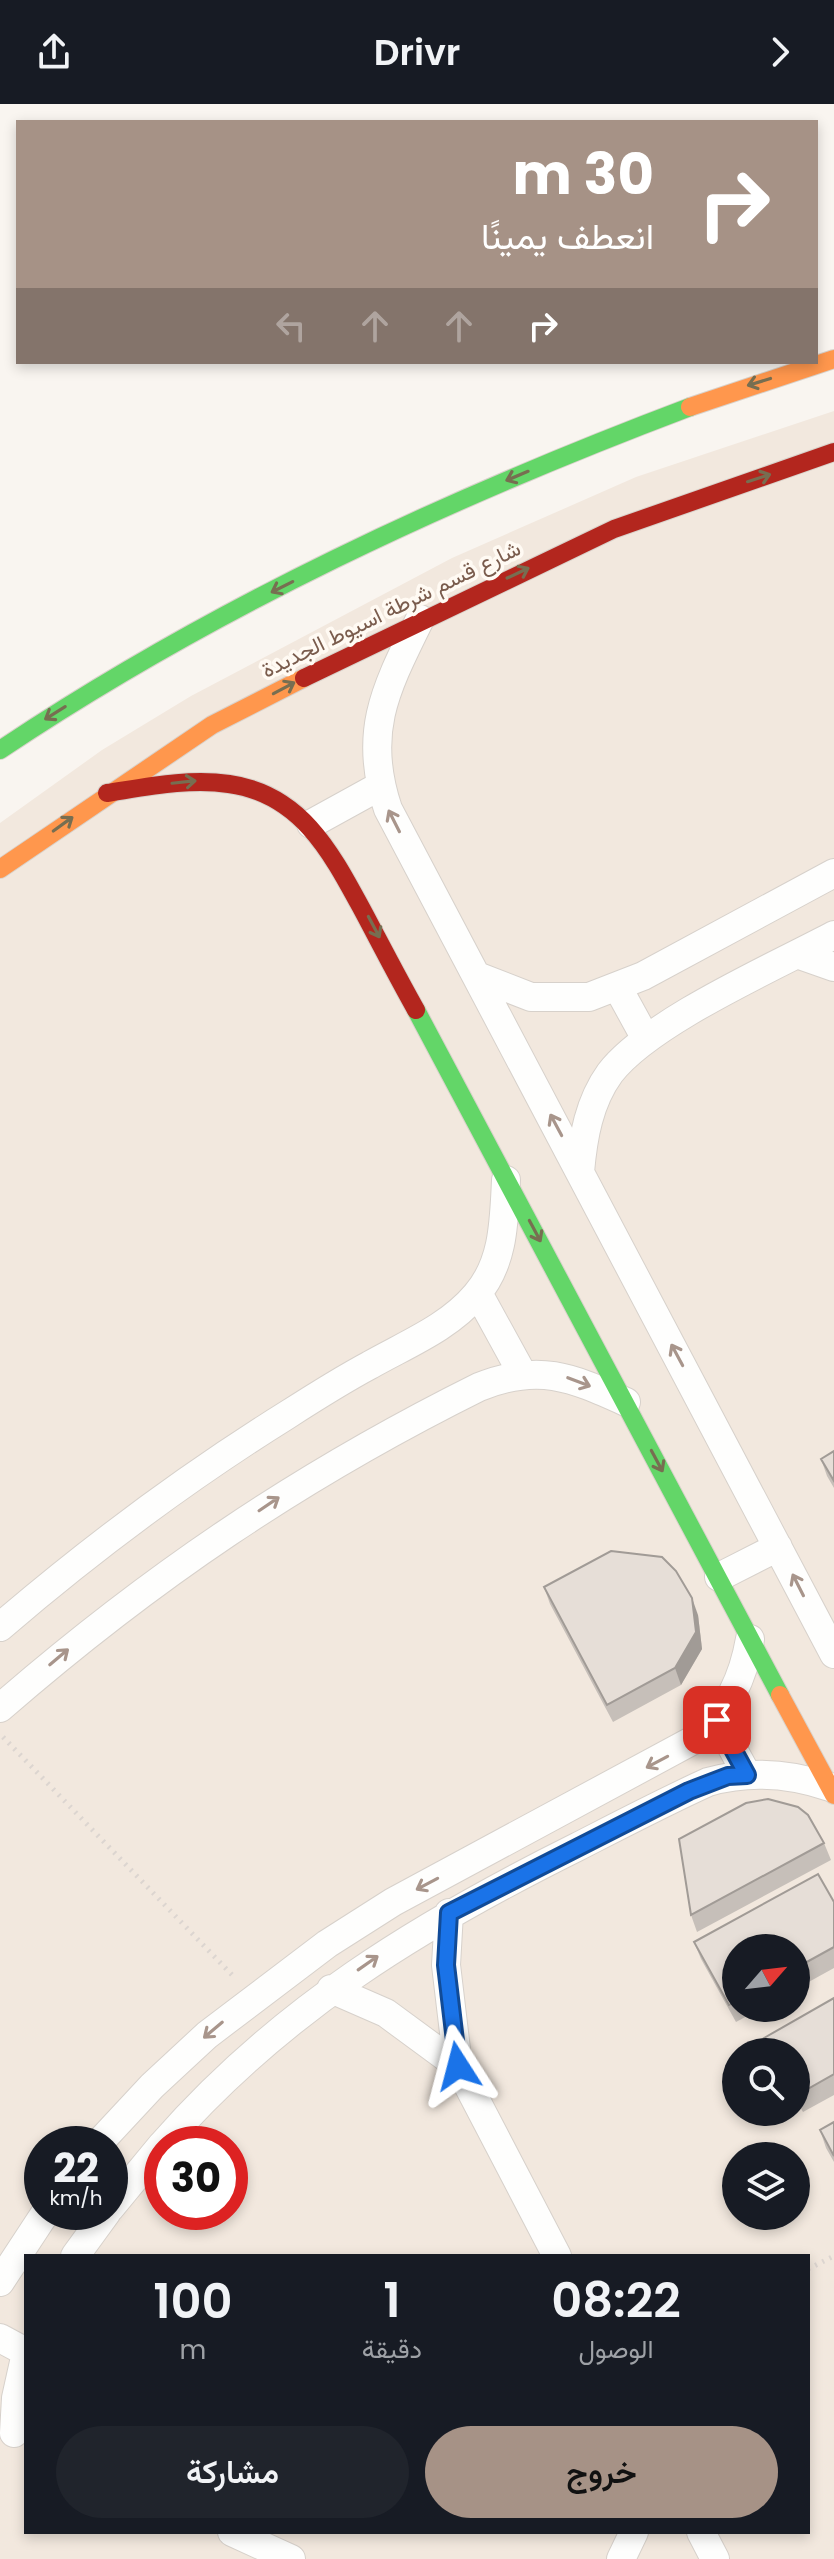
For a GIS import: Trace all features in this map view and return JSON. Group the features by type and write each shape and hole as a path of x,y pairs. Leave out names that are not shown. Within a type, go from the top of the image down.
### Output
{"main road":[{"path":"0,750 166,646 434,511 591,444 743,387 818,364"},
{"name":"شارع قسم شرطة اسيوط الجديدة","path":"0,869 107,793 212,725 420,619 614,529 834,452"},
{"path":"107,793 185,782 240,783 279,799 311,824 343,870 832,1791"}],"street":[{"path":"420,619 387,687 379,711 376,761 380,786 399,832 834,1654"},
{"path":"311,824 380,786"},
{"path":"477,976 531,997 589,997 618,988 834,873"},
{"path":"580,1172 587,1120 597,1097 610,1074 646,1039 834,935"},
{"path":"797,954 834,967"},
{"path":"618,988 646,1039"},
{"path":"0,1627 156,1502 342,1380 446,1323 478,1293 503,1236 506,1176"},
{"path":"478,1293 523,1375"},
{"path":"0,1708 150,1585 292,1488 479,1387 523,1375 573,1378 626,1402"},
{"path":"719,1577 778,1547"},
{"path":"115,2126 179,2060 254,1997 393,1902 680,1750 717,1720 739,1683 750,1639"},
{"path":"717,1720 747,1775"},
{"path":"179,2126 221,2083 331,1989 449,1913 689,1791 728,1776 776,1773 832,1791"},
{"path":"449,1913 446,1965 458,2066 556,2254"},
{"path":"331,1989 386,2013 458,2066"},
{"path":"128,2186 144,2166"},
{"path":"0,2282 34,2230"},
{"path":"76,2254 94,2230"},
{"path":"0,2338 24,2351"},
{"path":"13,2433 24,2361"},
{"path":"236,2534 291,2559"},
{"path":"621,2559 633,2534"},
{"path":"702,2534 715,2559"}],"path":[{"path":"0,1734 254,1997"},
{"path":"810,2268 834,2256"}],"shaded area":[{"path":"834,411 834,2559 0,2559 0,823 102,750 191,696 452,558 636,477"}],"building":[{"path":"834,1451 834,1481 821,1459"},
{"path":"611,1551 662,1557 676,1571 692,1598 696,1632 675,1668 607,1705 544,1587"},
{"path":"768,1799 798,1807 808,1815 824,1843 691,1915 679,1839 746,1803"},
{"path":"818,1874 834,1902 834,1947 810,1960 810,1934 722,1934 722,1992 694,1942"},
{"path":"834,1998 834,2074 810,2088 810,2038 764,2038 792,2022 810,2022 810,2012"},
{"path":"834,2122 834,2156 820,2130"}],"traffic: fast":[{"path":"0,750 164,649 335,559 511,479 690,407"},
{"path":"416,1010 780,1695"}],"traffic: slow":[{"path":"690,407 834,359"},
{"path":"0,869 212,725 304,678"},
{"path":"780,1695 834,1795"}],"traffic: jam":[{"path":"304,678 614,529 834,452"},
{"path":"107,793 168,784 214,782 254,790 276,800 312,830 340,869 416,1010"}],"route":[{"path":"458,2066 449,2016 446,1965 449,1913 708,1782 747,1775 717,1720"}]}
